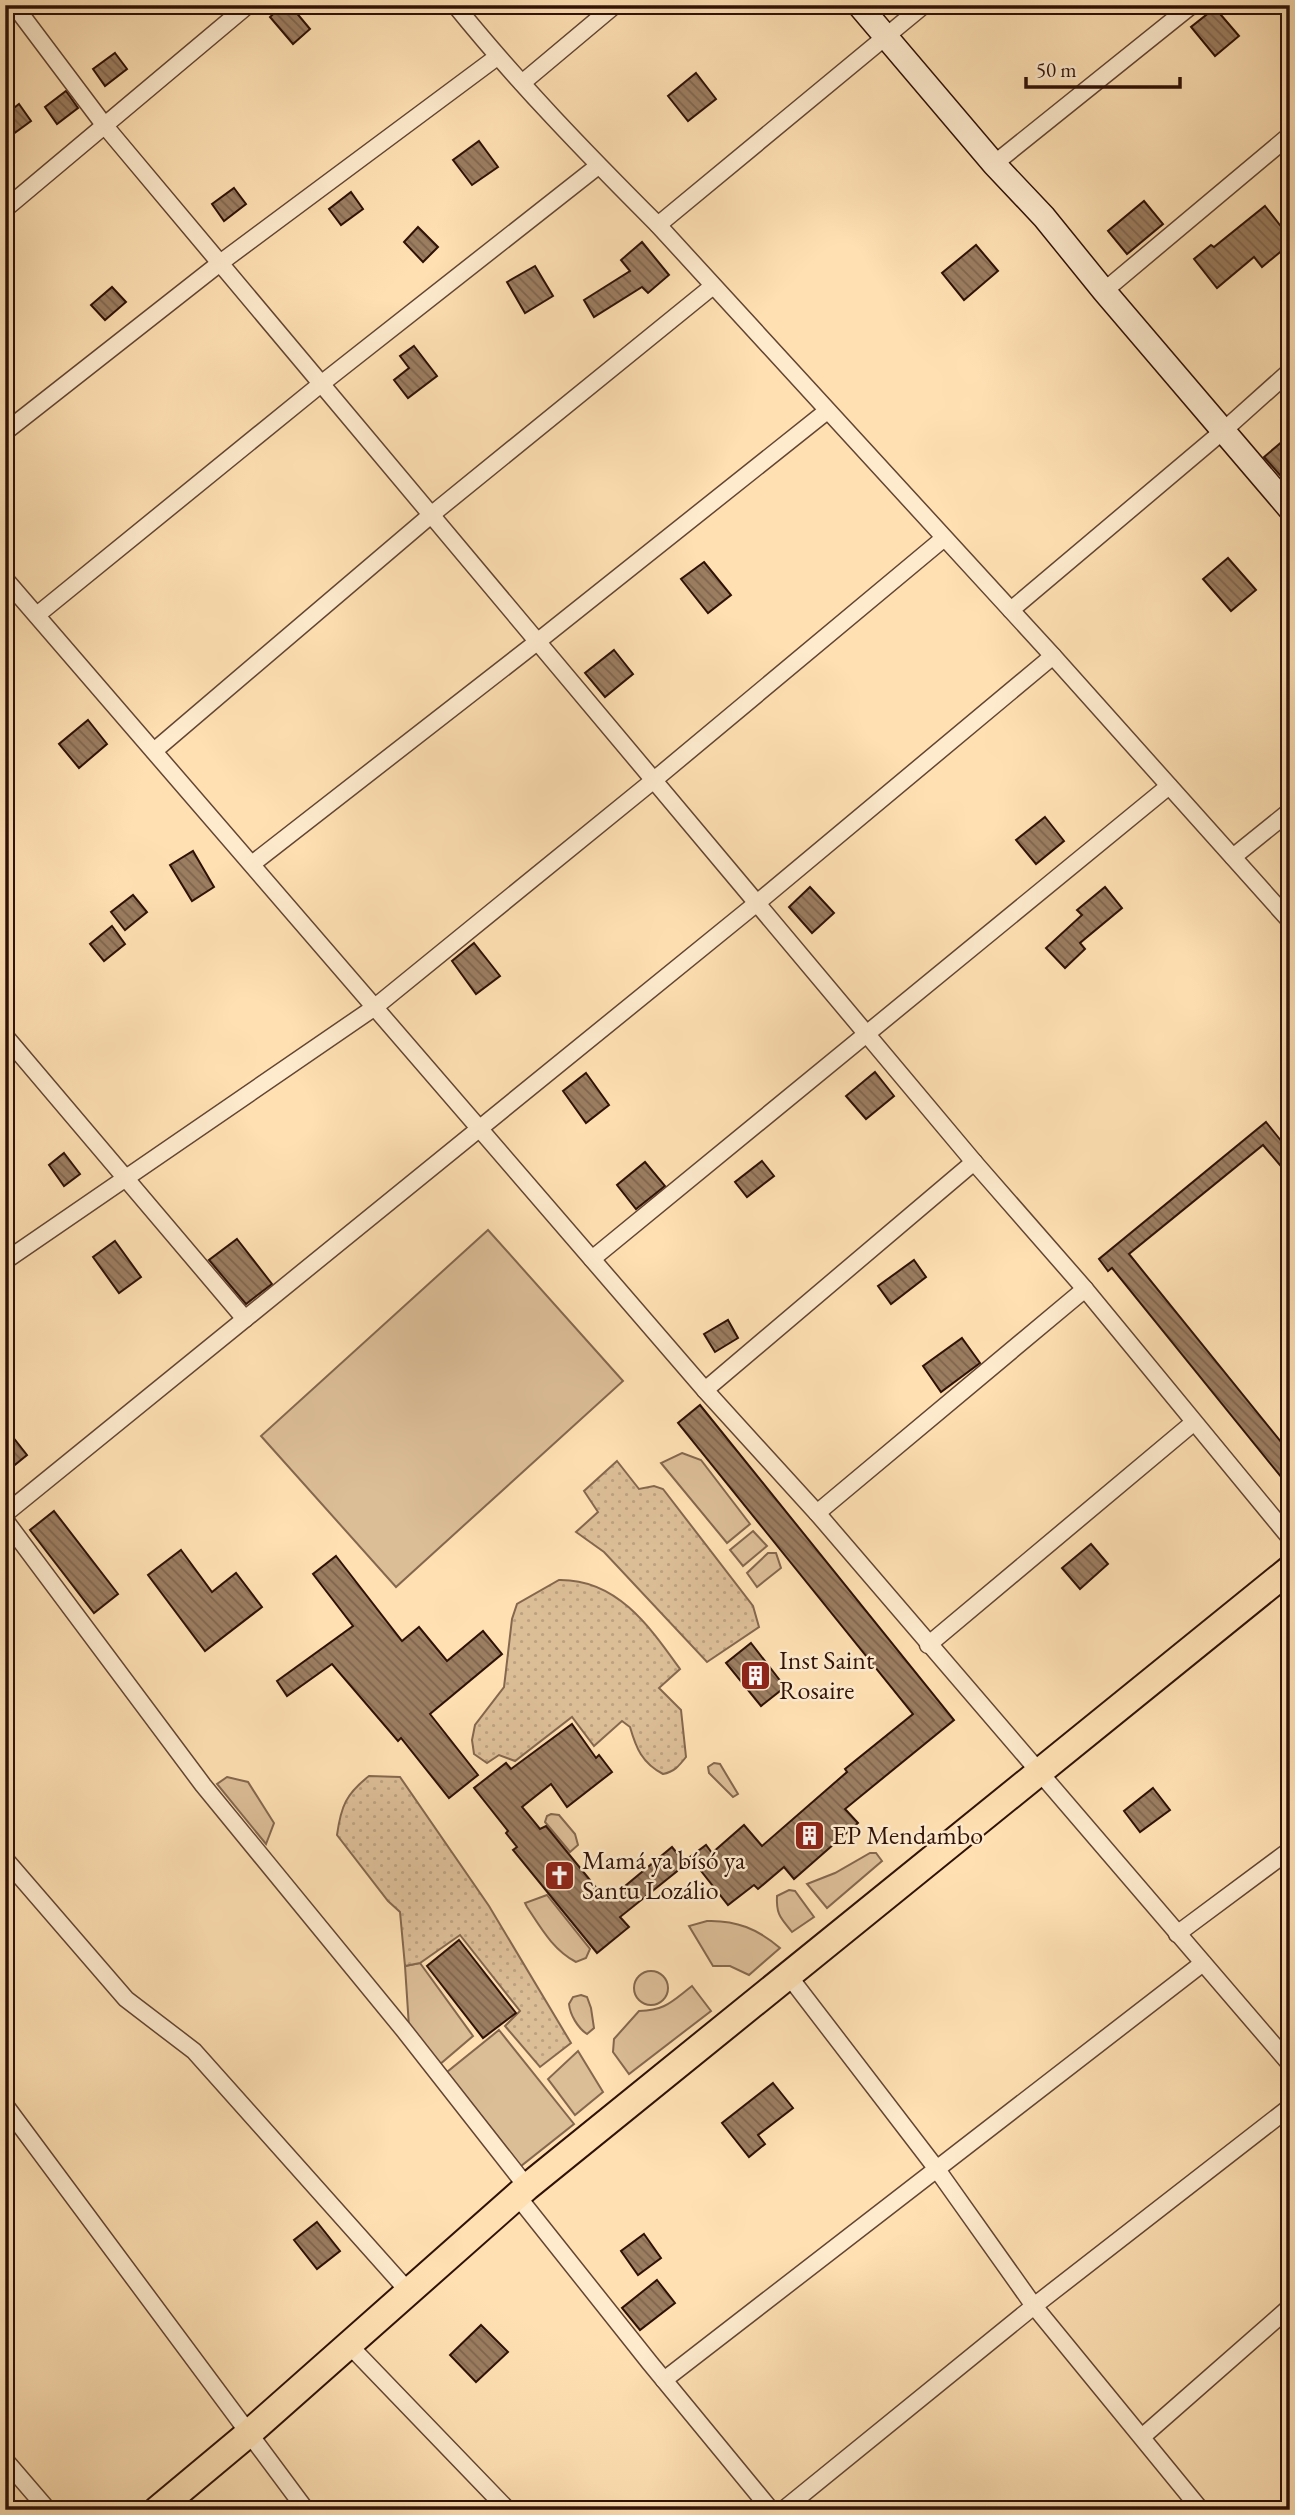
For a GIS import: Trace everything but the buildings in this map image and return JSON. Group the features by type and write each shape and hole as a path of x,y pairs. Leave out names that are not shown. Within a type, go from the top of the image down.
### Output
{"main road":[{"path":"157,2510 248,2434 523,2192 1290,1569"}],"street":[{"path":"14,5 105,126 974,1162 1085,1289 1290,1538"},
{"path":"5,209 247,5"},
{"path":"455,5 497,57 598,166 658,225 1053,656 1290,921"},
{"path":"522,83 615,5"},
{"path":"859,5 1044,217 1290,509"},
{"path":"658,225 924,5"},
{"path":"995,164 1192,5"},
{"path":"5,432 220,263 497,57"},
{"path":"1104,291 1290,135"},
{"path":"37,615 321,384 598,166"},
{"path":"154,751 431,515 713,286"},
{"path":"1011,610 1290,371"},
{"path":"252,864 827,411"},
{"path":"5,1261 375,1007 654,780 943,539"},
{"path":"5,579 705,1390 817,1513 1177,1934 1288,2057"},
{"path":"5,1514 757,903 1053,656"},
{"path":"592,1259 1169,786"},
{"path":"1233,857 1290,811"},
{"path":"5,1036 244,1319"},
{"path":"705,1390 974,1162"},
{"path":"817,1513 1085,1289"},
{"path":"928,1645 1193,1423"},
{"path":"5,1520 203,1785 394,2018 664,2380 771,2510"},
{"path":"1177,1934 1290,1850"},
{"path":"5,1859 126,1999 194,2051 409,2292"},
{"path":"664,2380 1203,1963"},
{"path":"788,1975 936,2168 1034,2305 1201,2510"},
{"path":"5,2105 306,2510"},
{"path":"783,2510 1034,2305 1290,2106"},
{"path":"1142,2437 1290,2307"},
{"path":"349,2345 508,2510"},
{"path":"5,2460 48,2510"}],"shaded area":[{"path":"488,1230 623,1381 396,1587 261,1436"},
{"path":"682,1453 701,1460 750,1524 727,1543 661,1463"},
{"path":"617,1461 639,1489 654,1486 663,1489 753,1606 759,1627 707,1662 604,1552 576,1532 598,1512 584,1491"},
{"path":"753,1531 767,1546 743,1566 730,1550"},
{"path":"768,1553 776,1553 781,1568 757,1587 747,1573"},
{"path":"559,1580 580,1582 598,1588 630,1608 657,1637 680,1669 659,1688 681,1710 686,1757 673,1770 663,1774 650,1765 638,1748 630,1727 622,1721 594,1746 572,1717 515,1761 499,1755 487,1763 474,1754 472,1740 475,1725 504,1687 512,1619 517,1604"},
{"path":"714,1763 720,1764 738,1794 733,1797 709,1773 708,1767"},
{"path":"369,1776 400,1777 489,1906 571,2043 540,2067 505,2026 520,2011 460,1935 420,1963 405,1966 400,1912 388,1901 337,1835 346,1801"},
{"path":"227,1777 248,1782 274,1823 266,1844 217,1784"},
{"path":"551,1814 559,1815 575,1834 578,1845 570,1852 545,1822"},
{"path":"870,1853 876,1853 882,1861 827,1908 807,1884 835,1873"},
{"path":"789,1890 795,1891 814,1917 792,1932 777,1908 777,1896"},
{"path":"547,1895 590,1949 586,1958 576,1962 554,1945 525,1903"},
{"path":"707,1921 728,1922 746,1927 780,1948 749,1975 730,1966 713,1966 689,1926"},
{"path":"420,1963 473,2036 439,2065 409,2027 405,1966"},
{"path":"651,1971 663,1976 668,1988 663,2000 651,2005 639,2000 634,1988 639,1976"},
{"path":"692,1986 711,2011 629,2074 613,2052 614,2039 639,2011 662,2007"},
{"path":"573,1997 587,1997 591,2008 594,2028 587,2034 575,2021 569,2004"},
{"path":"499,2030 574,2124 521,2166 447,2072"},
{"path":"578,2051 603,2092 575,2115 548,2079"}],"place":[{"name":"Inst Saint Rosaire","path":"756,1675"},
{"name":"EP Mendambo","path":"809,1835"},
{"name":"Mamá ya bísó ya Santu Lozálio","path":"559,1875"}]}
